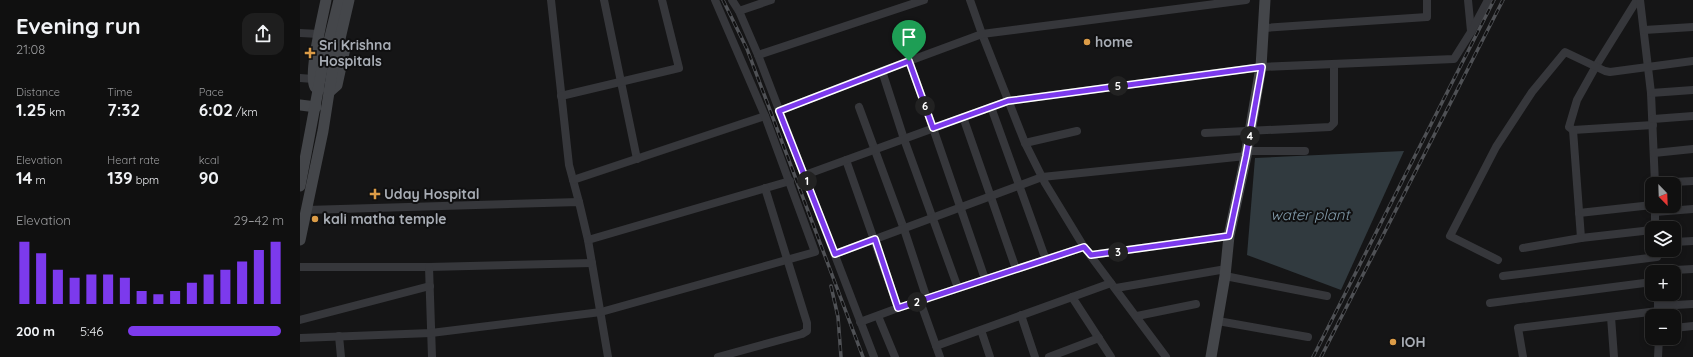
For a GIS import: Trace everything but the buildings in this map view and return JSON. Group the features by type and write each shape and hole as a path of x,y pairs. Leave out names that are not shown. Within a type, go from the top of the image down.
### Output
{"main road":[{"path":"326,0 319,34 313,79 315,87 324,90 337,85 354,0"},
{"path":"300,240 323,131 324,90 339,0"},
{"path":"327,71 349,0"},
{"path":"1211,357 1226,272 1229,236 1247,154 1262,67 1265,0"},
{"path":"300,186 316,107 324,90"},
{"path":"300,105 316,107"}],"street":[{"path":"551,0 569,165 588,240 608,357"},
{"path":"604,0 637,159"},
{"path":"561,96 679,68 662,0"},
{"path":"300,338 431,333 601,312 815,252 765,116 715,0"},
{"path":"732,0 739,11 758,55 874,357"},
{"path":"739,11 771,0"},
{"path":"758,55 924,0"},
{"path":"970,0 1025,143 1042,177 1084,247 1137,316 1166,357"},
{"path":"779,111 982,34 1246,0"},
{"path":"1264,28 1427,17 1426,0"},
{"path":"1468,0 1471,32"},
{"path":"805,175 1008,101 1262,67 1454,59 1471,32 1488,0"},
{"path":"1638,0 1644,30 1651,93 1655,177"},
{"path":"1581,238 1573,130 1569,127 1577,100 1596,66 1638,0"},
{"path":"1644,30 1693,27"},
{"path":"300,33 319,34"},
{"path":"1498,260 1450,236 1496,147 1532,92 1565,52 1610,72 1693,61"},
{"path":"909,61 985,280"},
{"path":"1205,133 1333,126 1334,65"},
{"path":"882,71 904,139 958,288"},
{"path":"300,78 313,79"},
{"path":"1651,93 1693,90"},
{"path":"859,107 904,229 940,357"},
{"path":"991,107 1018,186 1046,260"},
{"path":"573,180 765,116"},
{"path":"1573,130 1653,122 1693,116"},
{"path":"963,117 1016,269"},
{"path":"1025,143 1077,131"},
{"path":"1654,153 1693,149"},
{"path":"835,254 1042,177 1247,154 1305,151"},
{"path":"846,160 898,308"},
{"path":"588,240 790,181"},
{"path":"1681,182 1693,181"},
{"path":"718,357 802,334 807,330 807,324 765,188"},
{"path":"306,210 579,202"},
{"path":"1579,213 1645,209"},
{"path":"1681,209 1693,209"},
{"path":"1523,248 1581,238 1645,231"},
{"path":"1091,255 1229,236"},
{"path":"1681,242 1693,241"},
{"path":"860,322 898,308 1084,247"},
{"path":"1503,276 1645,255"},
{"path":"300,267 429,267 592,264"},
{"path":"429,267 432,357"},
{"path":"1681,270 1693,269"},
{"path":"936,346 1072,297 1113,285 1226,272 1327,296"},
{"path":"1490,304 1645,283"},
{"path":"300,320 430,286"},
{"path":"1072,297 1112,357"},
{"path":"1137,316 1196,304"},
{"path":"1668,309 1693,304"},
{"path":"1523,357 1518,328 1645,313"},
{"path":"1021,315 1035,357"},
{"path":"878,316 895,357"},
{"path":"1611,317 1614,357"},
{"path":"1218,321 1308,336"},
{"path":"1681,327 1693,326"},
{"path":"981,330 990,357"},
{"path":"339,336 341,357"},
{"path":"1048,357 1099,338"},
{"path":"1658,345 1658,357"}],"water":[{"name":"water plant","path":"1404,151 1341,290 1247,255 1255,158"}],"railway":[{"path":"723,0 747,49 863,357"},
{"path":"1313,357 1494,0"},
{"path":"1321,357 1503,0"},
{"path":"831,286 838,317 841,357"}],"place":[{"name":"home","path":"1087,42"},
{"name":"Sri Krishna Hospitals","path":"310,53"},
{"name":"Uday Hospital","path":"375,194"},
{"name":"kali matha temple","path":"315,219"},
{"name":"IOH","path":"1393,342"}],"route":[{"path":"909,61 933,128 1008,101 1262,67 1246,156 1229,236 1091,255 1084,247 898,308 875,239 835,254 779,111 909,61"}]}
